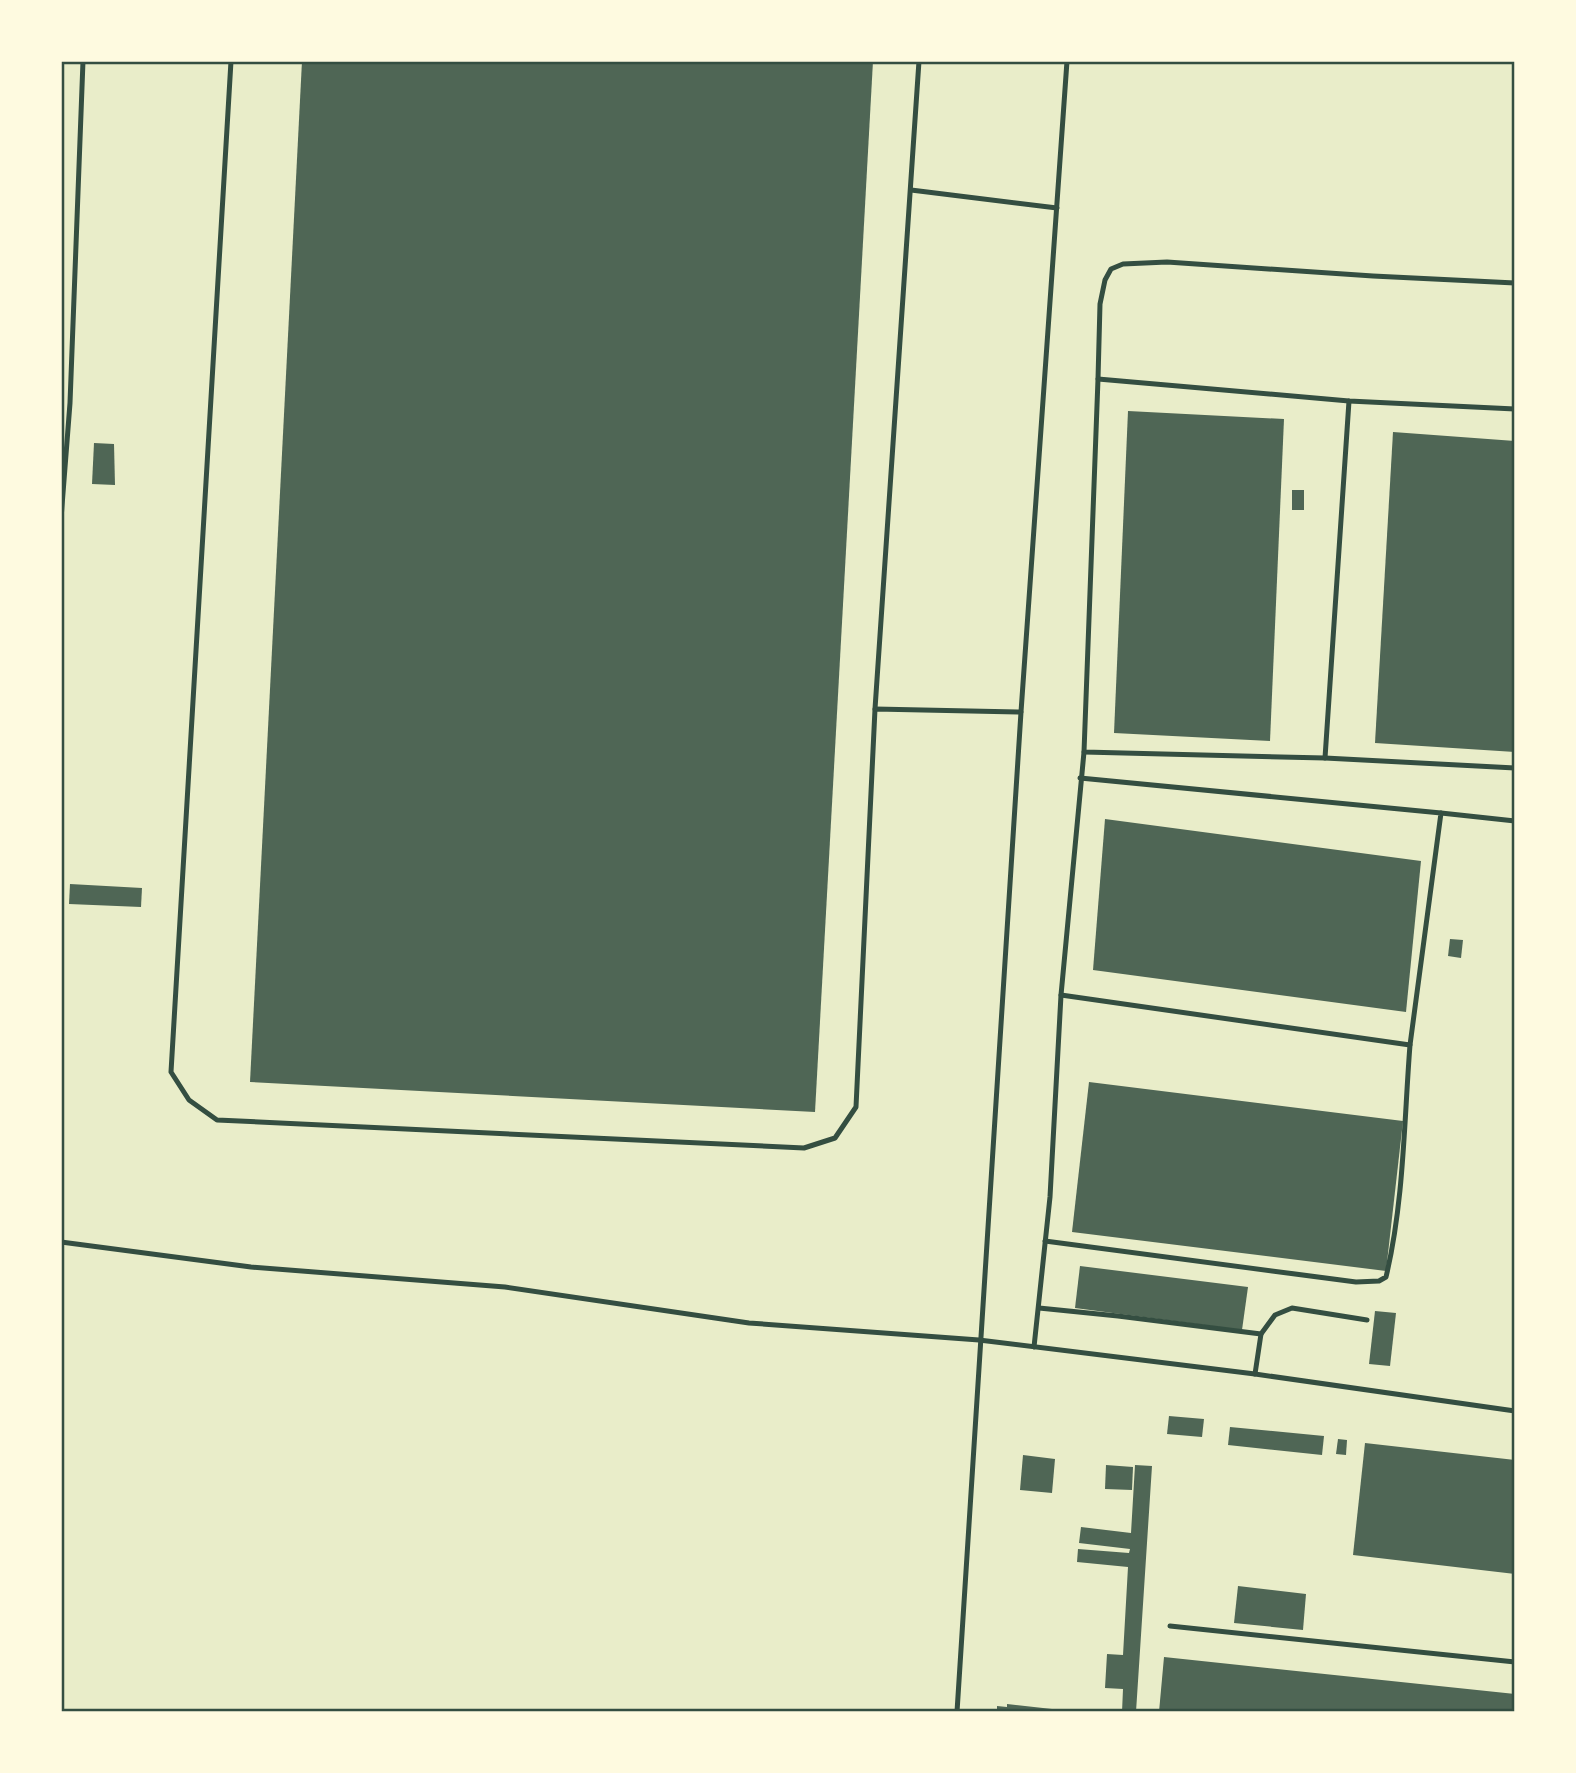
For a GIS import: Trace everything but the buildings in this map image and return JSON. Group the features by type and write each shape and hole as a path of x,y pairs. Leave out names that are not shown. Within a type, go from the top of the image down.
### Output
{"lane":[{"path":"61,519 70,403 83,61"},
{"path":"231,61 172,1072 189,1100 217,1120 804,1147 835,1138 856,1107 875,709 919,61"},
{"path":"957,1712 979,1340 1067,61"},
{"path":"911,190 1057,208"},
{"path":"1034,1347 1045,1241 1061,995 1084,752 1100,304 1105,281 1111,270 1123,264 1167,262 1515,283"},
{"path":"1098,379 1349,401 1515,409"},
{"path":"1325,758 1349,401"},
{"path":"875,709 1021,712"},
{"path":"1084,752 1325,758 1515,768"},
{"path":"1080,778 1515,821"},
{"path":"1045,1241 1356,1282 1379,1281 1386,1277 1398,1205 1410,1045 1441,813"},
{"path":"1061,995 1410,1045"},
{"path":"61,1242 251,1267 505,1287 749,1323 979,1340 1255,1374 1515,1411"},
{"path":"1255,1374 1261,1334 1275,1315 1292,1307 1367,1320"},
{"path":"1039,1308 1261,1334"},
{"path":"1170,1626 1515,1662"}]}
